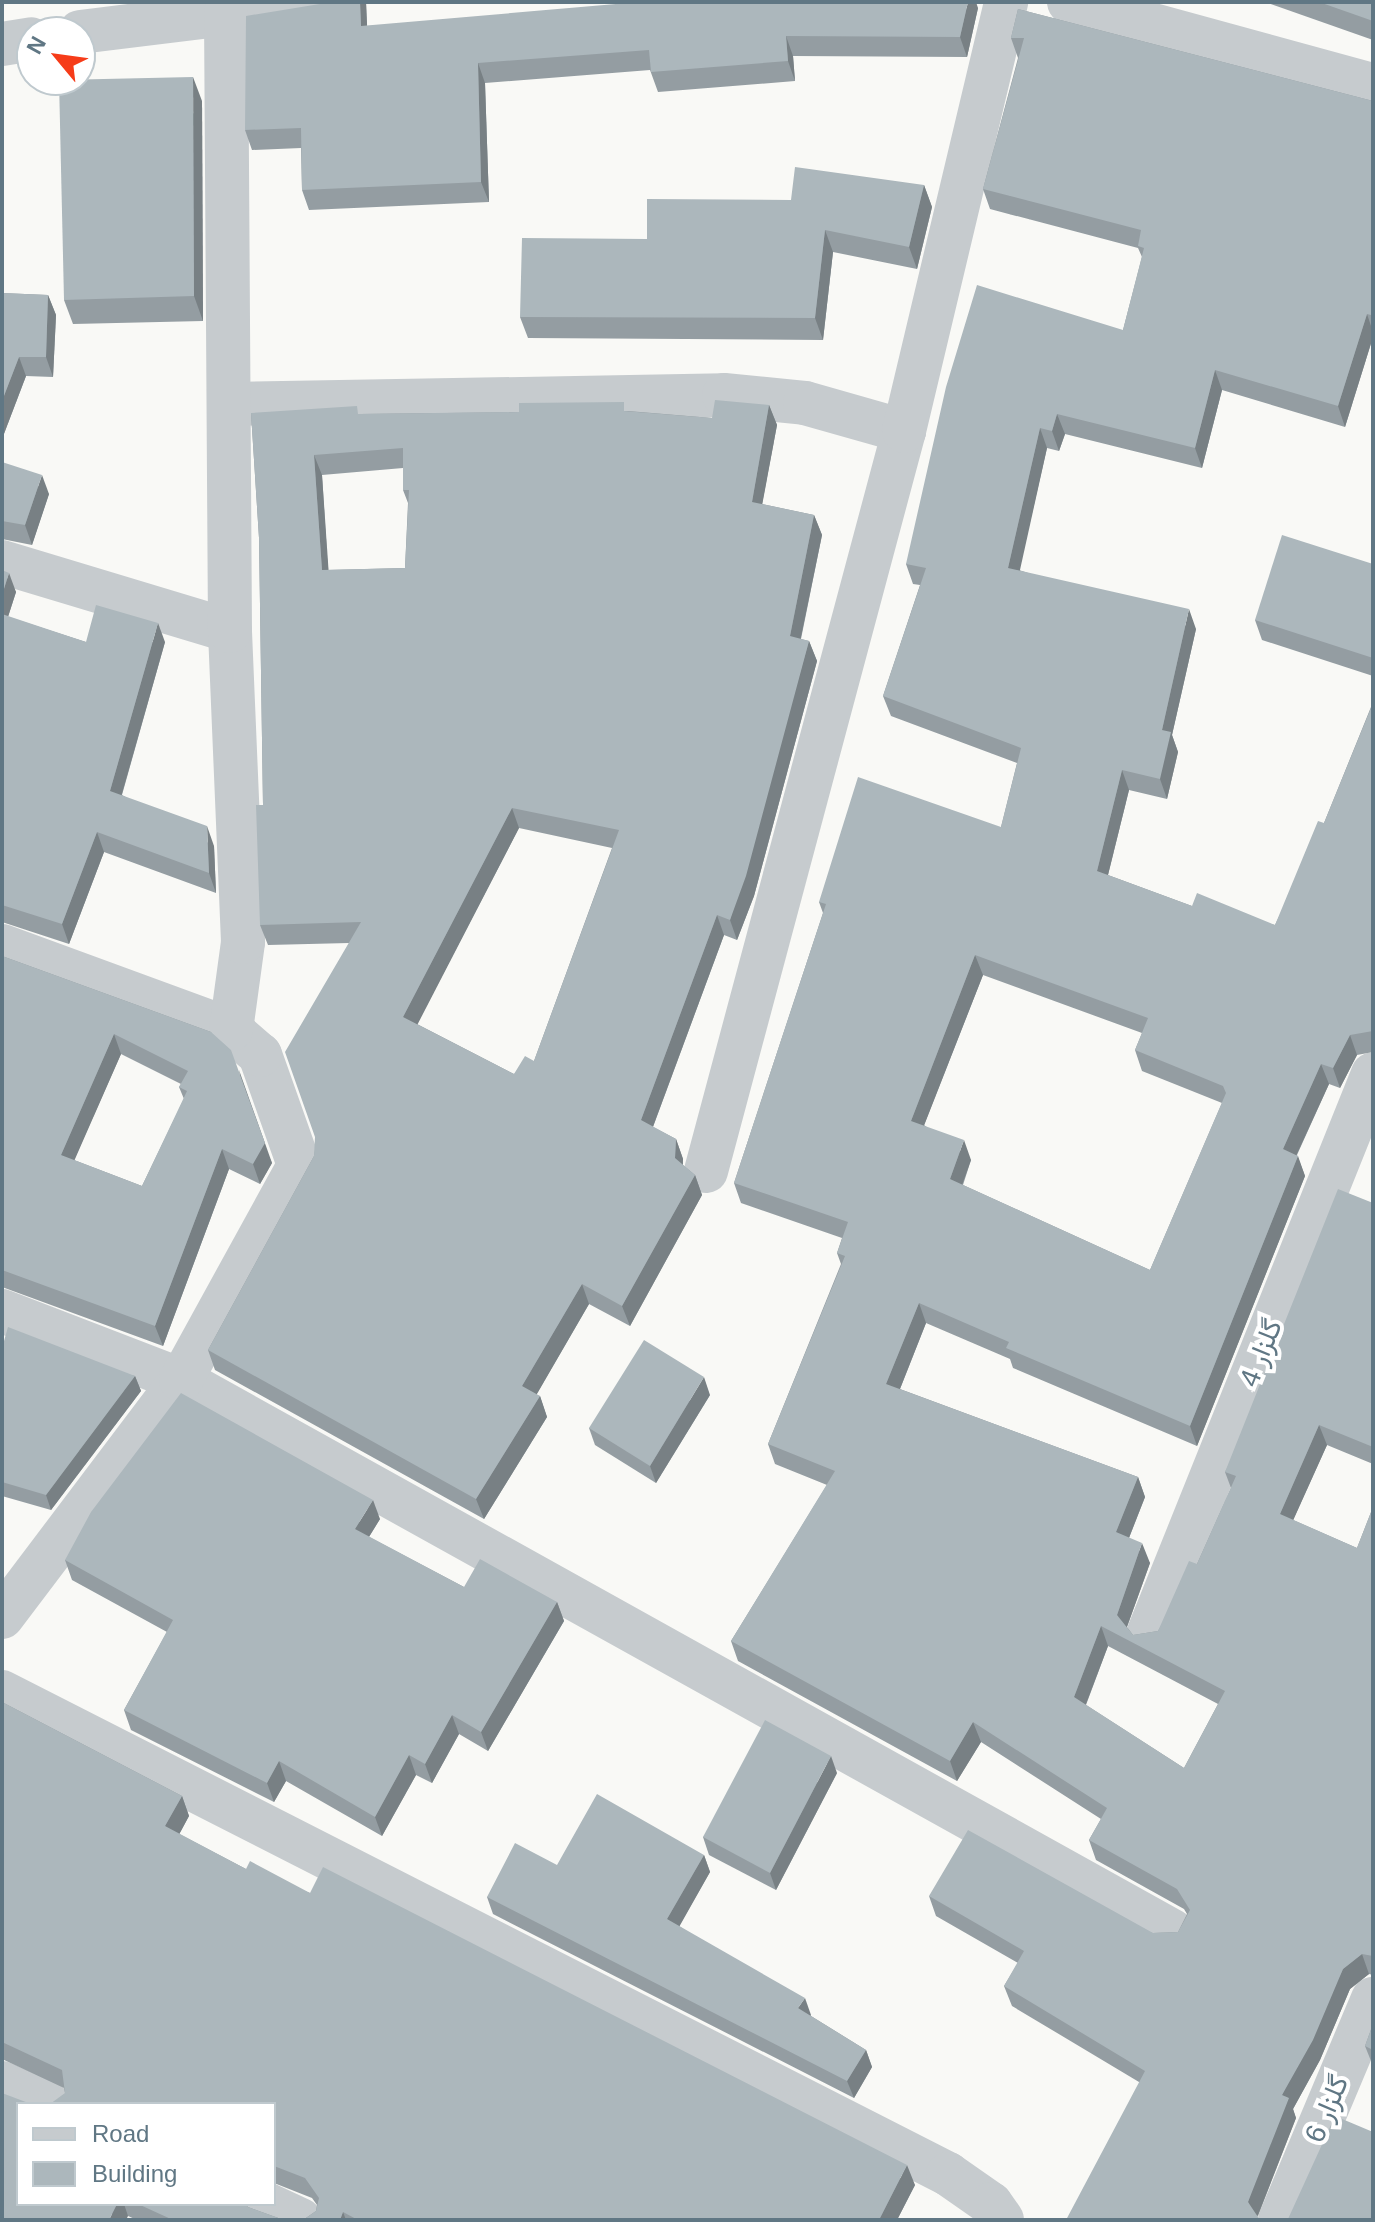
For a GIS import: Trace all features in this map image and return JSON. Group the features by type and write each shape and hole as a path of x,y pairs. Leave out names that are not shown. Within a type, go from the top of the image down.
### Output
{"street":[{"path":"96,30 325,2"},
{"path":"706,1171 904,431 1006,2"},
{"path":"1069,2 1373,85"},
{"path":"226,12 230,631 243,942 231,1030"},
{"path":"229,404 724,395 805,403 904,431"},
{"path":"2,562 230,631"},
{"path":"2,946 231,1030 260,1055 299,1165 181,1380 2,1617"},
{"name":"گلزار 4","path":"1149,1632 1373,1074"},
{"path":"2,1311 181,1380 1172,1931"},
{"path":"2,1692 948,2174 991,2204 1002,2220"},
{"name":"گلزار 6","path":"1280,2220 1373,1999"},
{"path":"2,2083 45,2102"},
{"path":"270,2206 301,2220"}],"building":[{"path":"332,2 360,2 361,26 639,2 968,2 960,37 786,36 788,61 651,72 649,50 478,63 481,182 302,190 301,128 245,130 246,16"},
{"path":"1319,2 1373,2 1373,21"},
{"path":"1018,9 1373,101 1373,308 1371,315 1367,314 1338,406 1215,370 1195,448 1057,414 1052,431 1040,428 1008,568 1189,609 1162,730 1171,732 1160,779 1122,770 1097,871 1192,906 1197,893 1275,925 1318,821 1324,823 1373,703 1373,1031 1350,1035 1333,1068 1321,1064 1283,1149 1298,1156 1190,1426 1006,1348 1009,1342 919,1303 886,1384 1138,1477 1116,1532 1142,1543 1117,1615 1133,1635 1158,1631 1189,1561 1197,1564 1236,1476 1225,1472 1338,1189 1373,1203 1373,1447 1319,1425 1280,1514 1357,1548 1373,1507 1373,1956 1362,1954 1343,1969 1313,2040 1282,2095 1289,2098 1248,2202 1260,2220 1066,2220 1145,2071 1004,1986 1024,1951 929,1896 968,1830 1153,1933 1178,1932 1190,1910 1177,1889 1089,1840 1107,1808 973,1722 950,1761 731,1641 835,1471 768,1444 845,1256 837,1253 848,1222 734,1183 826,904 819,902 858,777 1001,827 1021,748 883,696 926,568 906,564 946,387 977,285 1123,330 1144,248 1138,246 1141,230 983,189 1024,38 1011,38","holes":["975,955 1148,1018 1135,1050 1223,1086 1226,1093 1150,1270 950,1179 964,1140 911,1121","1101,1626 1225,1691 1184,1768 1074,1697"]},
{"path":"193,77 194,296 64,300 59,96 96,96 96,79"},
{"path":"795,167 924,185 909,247 825,230 815,318 520,317 522,238 647,239 647,199 791,200"},
{"path":"2,293 48,295 46,357 19,357 2,401"},
{"path":"715,400 769,405 752,502 814,515 790,636 809,641 746,876 730,920 717,915 641,1120 676,1139 675,1158 695,1175 622,1306 582,1284 522,1386 540,1396 476,1499 208,1350 314,1156 315,1137 285,1052 361,922 260,925 256,805 263,805 259,538 251,413 357,406 358,414 519,412 519,403 624,402 624,411 712,418","holes":["403,448 403,490 409,490 405,568 322,570 314,455","512,808 619,830 534,1061 525,1056 514,1074 403,1017"]},
{"path":"2,462 42,475 25,525 2,521"},
{"path":"1282,535 1373,564 1373,658 1255,620"},
{"path":"2,570 9,573 2,595"},
{"path":"96,605 158,623 110,791 207,826 209,873 97,832 62,924 2,905 2,614 86,642"},
{"path":"2,956 211,1032 231,1050 265,1143 253,1164 222,1149 155,1326 2,1270","holes":["114,1034 188,1071 179,1087 187,1091 142,1186 61,1155"]},
{"path":"8,1327 135,1376 46,1495 2,1482 2,1348"},
{"path":"644,1340 704,1377 650,1466 589,1428"},
{"path":"181,1393 373,1500 355,1529 464,1587 480,1559 557,1602 481,1732 452,1715 425,1764 409,1755 375,1817 279,1761 267,1783 124,1710 173,1620 65,1560 91,1512"},
{"path":"2,1702 182,1796 165,1826 246,1869 250,1861 310,1893 323,1867 907,2165 879,2220 358,2220 343,2212 340,2220 303,2220 316,2211 319,2198 305,2178 276,2167 276,2102 53,2102 65,2093 62,2070 2,2042"},
{"path":"765,1720 831,1756 770,1873 703,1837"},
{"path":"597,1794 704,1855 667,1919 805,1998 798,2008 866,2050 847,2081 487,1897 515,1843 557,1865"},
{"path":"1373,2024 1373,2050 1365,2046"},
{"path":"2,2093 26,2102 16,2102 16,2206 116,2206 109,2220 2,2220"},
{"path":"1335,2116 1373,2132 1373,2220 1283,2220 1288,2219"},
{"path":"142,2206 247,2206 284,2220 173,2220"}]}
